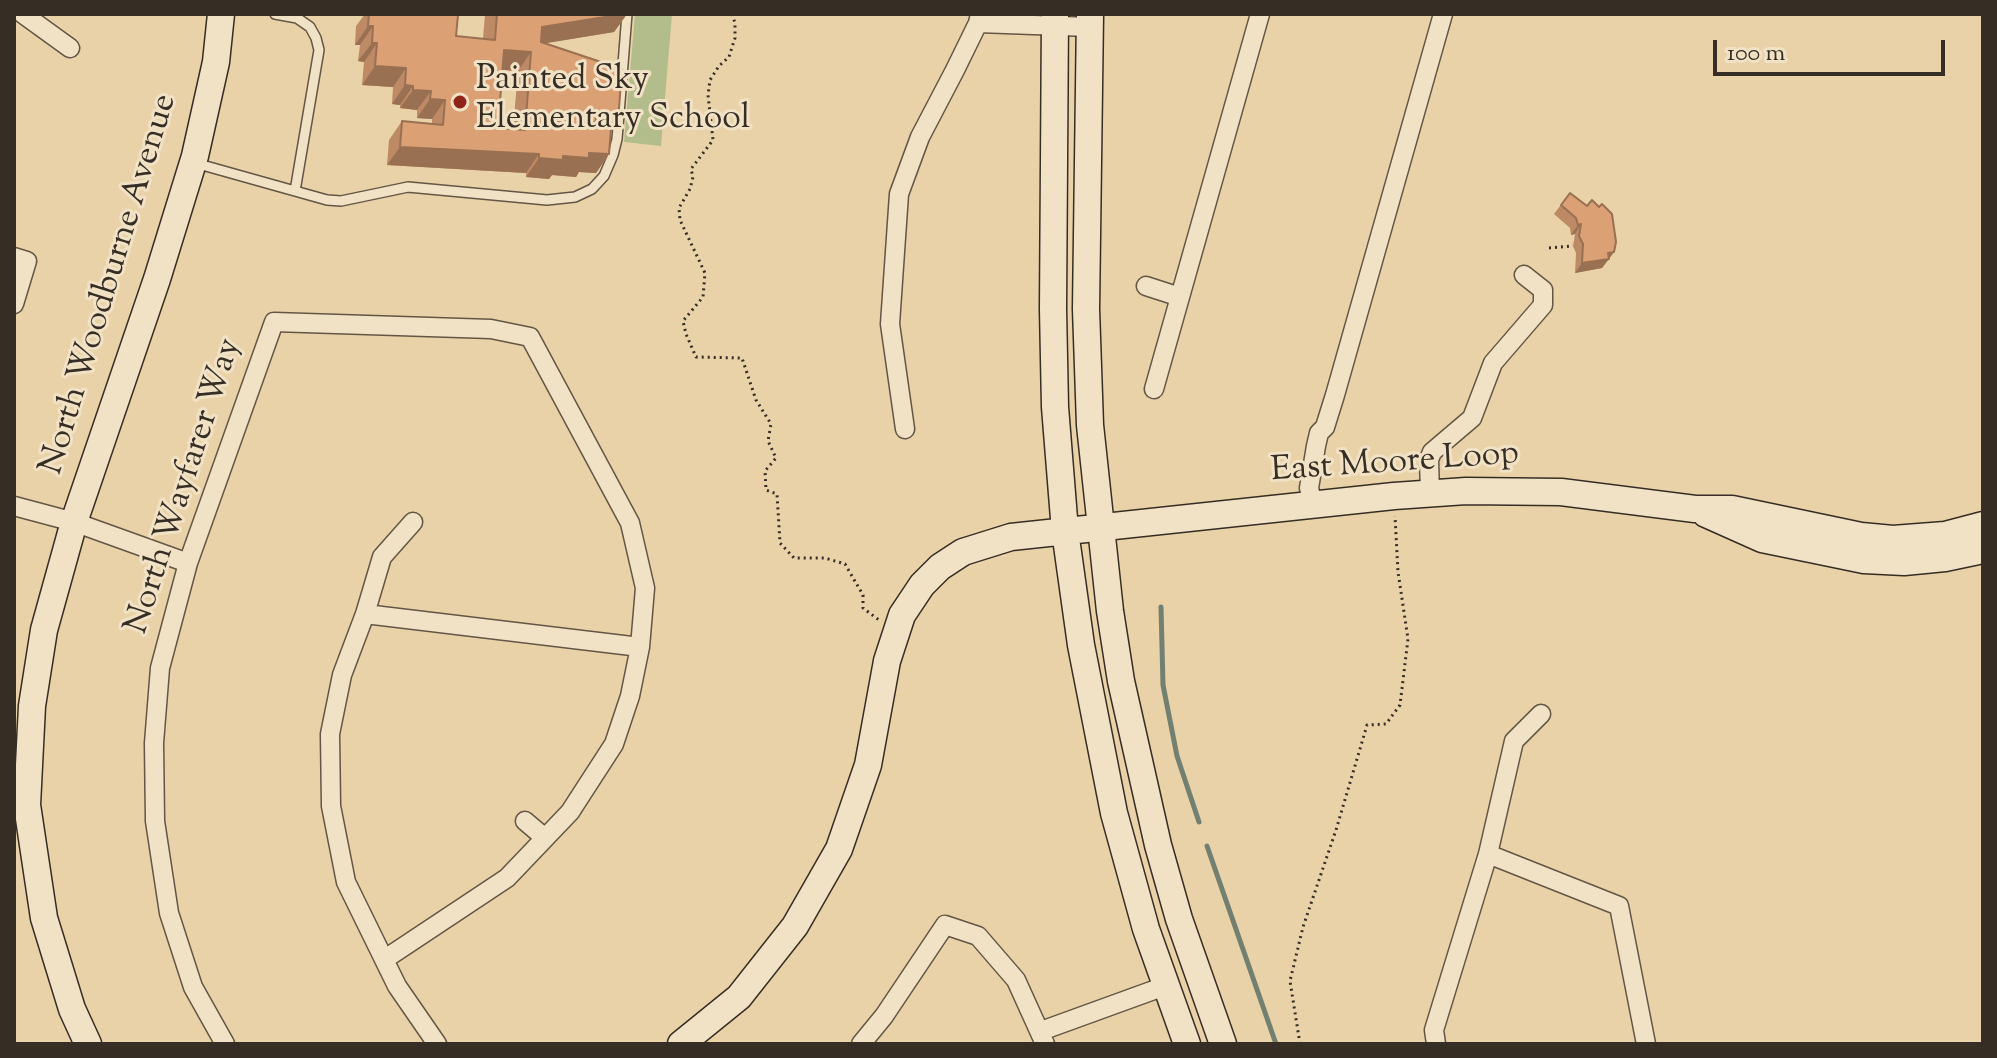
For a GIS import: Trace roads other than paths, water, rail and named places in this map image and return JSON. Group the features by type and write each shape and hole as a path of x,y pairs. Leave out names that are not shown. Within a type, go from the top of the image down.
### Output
{"street":[{"path":"23,14 70,48"},
{"name":"North Woodburne Avenue","path":"88,1044 72,1009 44,918 27,805 32,706 44,630 74,522 193,163 216,62 221,14"},
{"path":"1154,389 1260,14"},
{"path":"1313,505 1309,488 1319,433 1325,427 1443,14"},
{"path":"905,429 890,324 899,194 920,137 979,18 1090,21 1086,309 1090,425 1099,528 1115,647 1147,802 1179,919 1223,1044"},
{"path":"1055,20 1055,407 1065,531 1099,746 1146,929 1187,1044"},
{"path":"14,304 21,259"},
{"path":"1430,493 1429,460 1432,452 1472,418 1493,363 1543,305 1543,290 1524,275"},
{"path":"1146,286 1180,297"},
{"name":"North Wayfarer Way","path":"225,1044 193,987 169,913 155,821 154,743 160,668 188,563 274,322 491,329 530,337 630,523 645,588 640,647"},
{"name":"East Moore Loop","path":"681,1044 739,997 795,926 839,849 868,765 894,634 911,598 940,567 963,552 1011,537 1394,496 1514,490 1561,492 1695,509 1732,509 1861,536 1893,539 1945,535 1983,525"},
{"path":"14,506 74,522 188,563"},
{"name":"East Moore Loop","path":"1695,509 1762,539 1864,560 1904,562 1983,550"},
{"path":"413,522 382,557 342,675 330,734 331,806 346,882 397,986 437,1044"},
{"path":"365,614 640,647 630,696 614,744 570,812 507,878 385,959"},
{"path":"1436,1044 1434,1030 1488,854 1514,741 1541,714"},
{"path":"525,821 545,838"},
{"path":"1488,854 1619,906 1646,1044"},
{"path":"861,1044 884,1016 945,925 978,936 1016,980 1043,1038 1165,986"}],"lane":[{"path":"275,14 297,18 310,27 319,50 295,191"},
{"path":"193,163 327,200 341,201 408,187 547,200 575,197 592,189 604,176 617,139 627,14"}],"waterway":[{"path":"1161,607 1163,685 1177,756 1199,822"},
{"path":"1207,846 1276,1044"}],"place":[{"name":"Painted Sky Elementary School","path":"460,102"}]}
